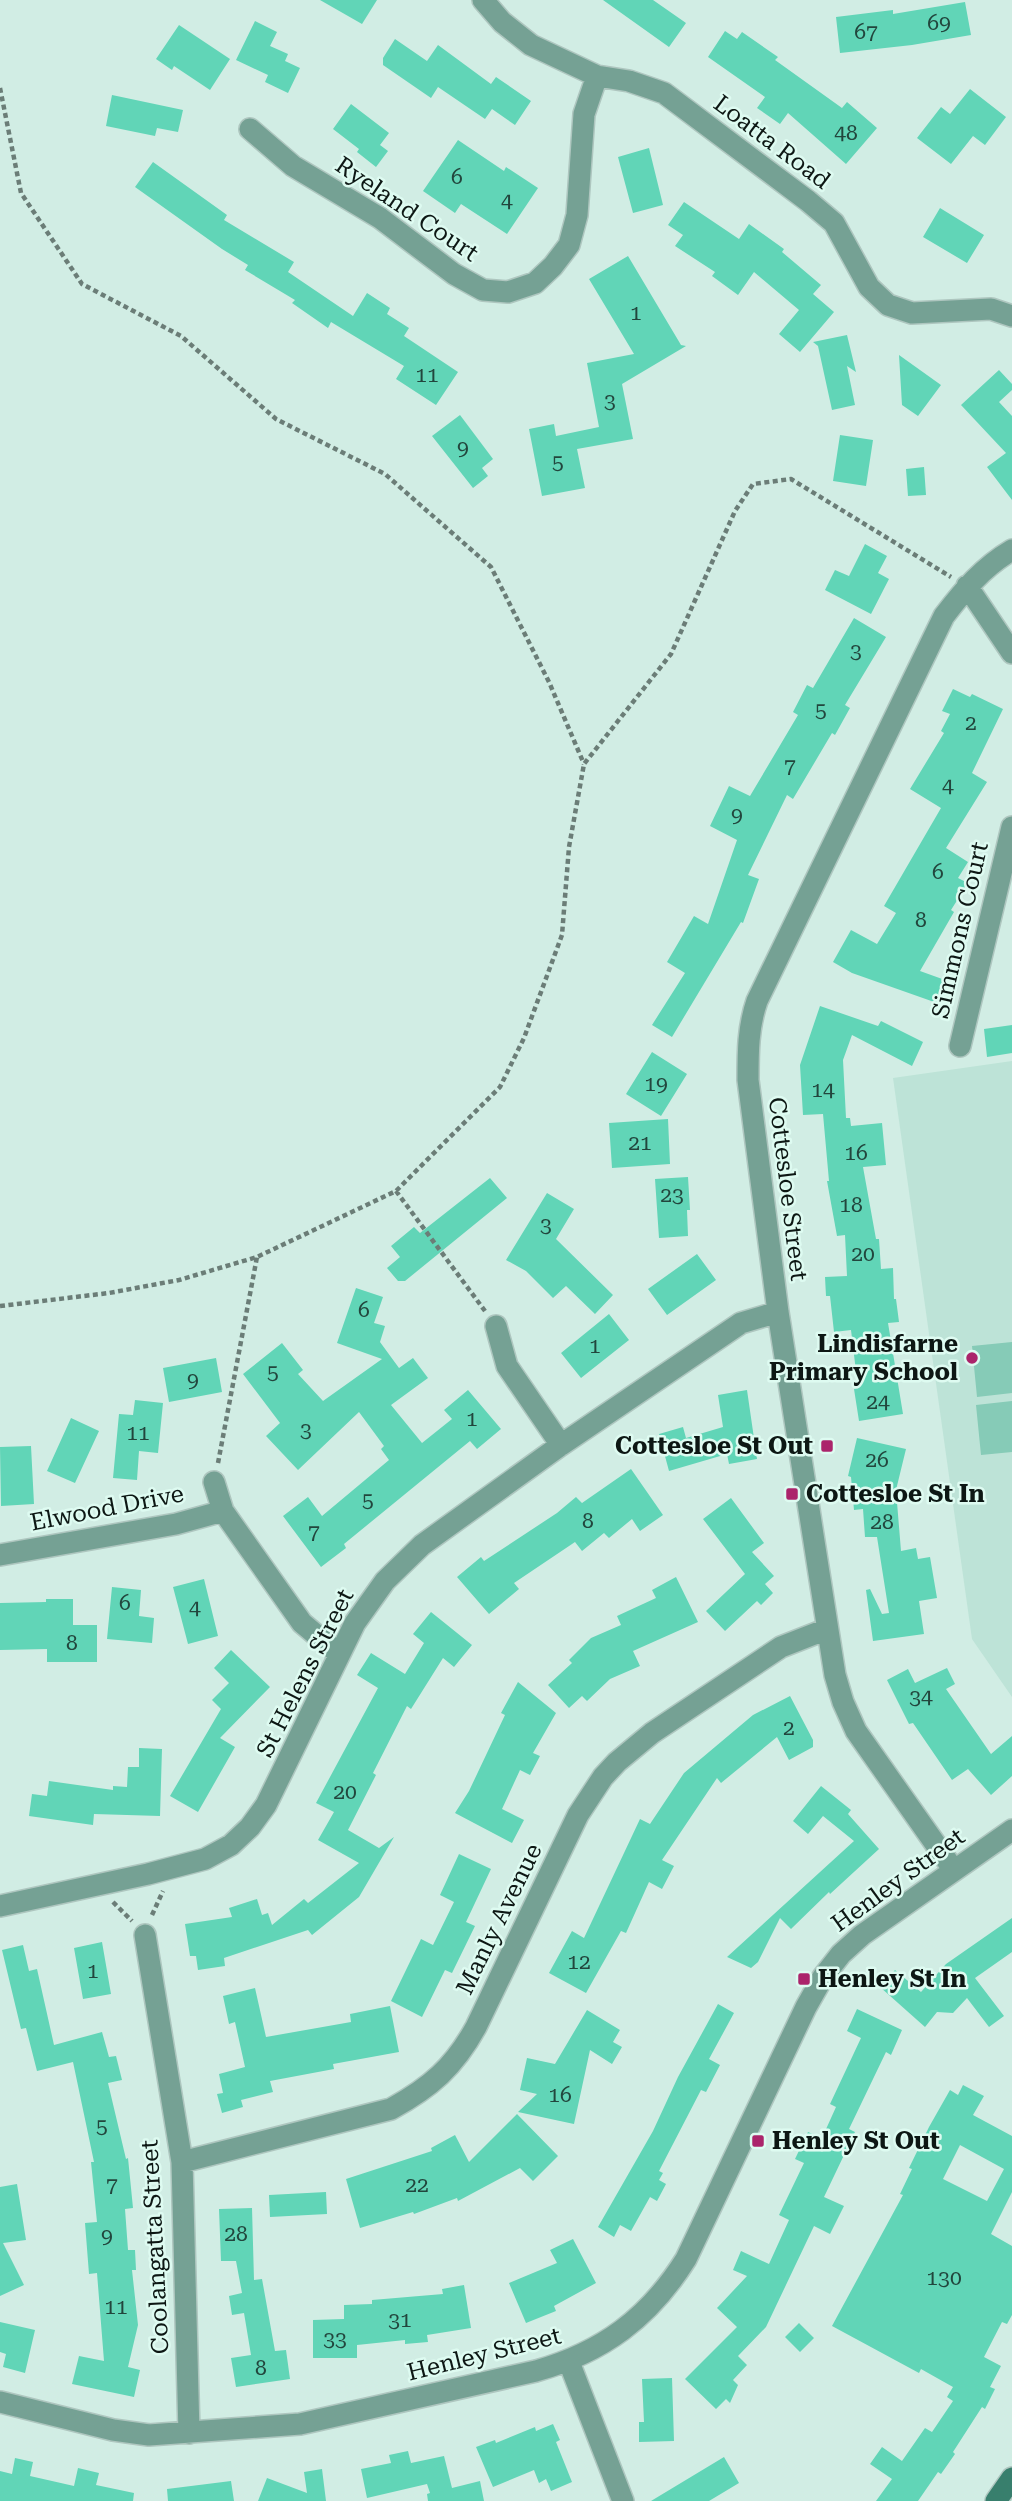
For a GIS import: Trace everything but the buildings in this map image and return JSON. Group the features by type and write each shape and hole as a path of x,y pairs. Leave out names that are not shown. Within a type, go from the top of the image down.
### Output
{"main road":[{"path":"996,2501 1012,2478"}],"street":[{"name":"Loatta Road","path":"483,0 502,22 531,45 597,76 629,81 664,93 808,201 834,223 869,287 888,305 912,313 990,309 1012,316"},
{"name":"Ryeland Court","path":"250,129 293,166 380,218 454,274 483,290 508,292 535,283 569,245 577,215 584,114 597,76"},
{"name":"Cottesloe Street","path":"953,1869 856,1731 843,1703 835,1675 778,1312 748,1080 750,1022 757,1001 944,616 967,586 993,561 1012,550"},
{"path":"967,586 1012,653"},
{"name":"Simmons Court","path":"960,1046 1012,827"},
{"name":"St Helens Street","path":"0,1906 161,1870 205,1858 231,1845 250,1828 266,1805 339,1654 370,1600 403,1561 561,1445 741,1324 778,1312"},
{"path":"496,1326 507,1366 561,1445"},
{"name":"Elwood Drive","path":"214,1482 223,1511 302,1623 339,1654"},
{"name":"Elwood Drive","path":"0,1555 176,1524 223,1511"},
{"name":"Manly Avenue","path":"182,2162 391,2109 435,2081 464,2048 476,2027 578,1815 603,1777 652,1733 780,1647 827,1629"},
{"name":"Henley Street","path":"0,2402 113,2430 149,2435 300,2424 569,2362 615,2336 640,2316 672,2280 686,2259 806,2007 823,1977 841,1954 862,1935 953,1869 1012,1830"},
{"name":"Coolangatta Street","path":"145,1935 182,2162 189,2433"},
{"path":"569,2362 623,2501"}],"path":[{"path":"0,88 21,192 82,284 181,336 276,419 385,474 491,568 550,682 584,764"},
{"path":"0,1306 110,1293 167,1282 257,1257 396,1191 500,1087 524,1038 562,935 569,847 584,764 671,654 735,512 754,484 791,479 967,586"},
{"path":"396,1191 496,1326"},
{"path":"214,1482 257,1257"},
{"path":"106,1883 113,1902 145,1935 165,1887 161,1870"}],"shaded area":[{"name":"Lindisfarne Primary School","path":"1012,1061 1012,1697 972,1639 893,1078"}],"green space":[{"path":"1012,1342 1012,1393 977,1397 972,1346"},
{"path":"1012,1401 1012,1452 981,1455 976,1405"}],"place":[{"name":"Lindisfarne Primary School","path":"972,1358"},
{"name":"Cottesloe St Out","path":"827,1446"},
{"name":"Cottesloe St In","path":"792,1494"},
{"name":"Henley St In","path":"804,1979"},
{"name":"Henley St Out","path":"758,2141"}]}
